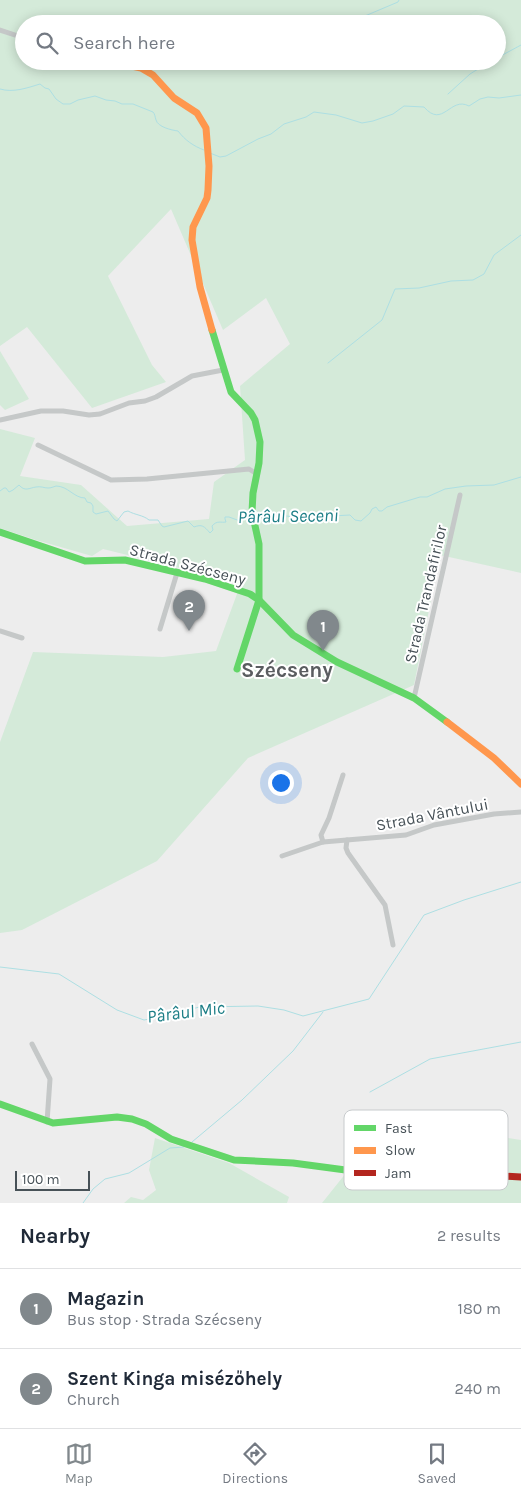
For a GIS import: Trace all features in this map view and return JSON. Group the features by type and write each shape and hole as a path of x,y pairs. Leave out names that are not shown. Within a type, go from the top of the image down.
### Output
{"street":[{"path":"0,30 15,35"},
{"path":"144,70 156,78 176,100 197,113 206,128 209,180 207,198 193,227 192,240 200,286 223,370 231,392 251,413 258,426 260,442 252,502 252,516 259,544 259,600 237,669"},
{"path":"0,420 42,411 63,411 89,415 100,414 129,403 145,401 156,397 192,376 223,370"},
{"path":"38,445 111,480 148,479 249,469 257,474"},
{"name":"Strada Trandafirilor","path":"414,698 460,495"},
{"name":"Strada Szécseny","path":"0,532 85,561 121,560 205,579 245,592 259,600 293,635 316,650 337,662 414,698 494,758 521,784"},
{"path":"160,630 177,573"},
{"path":"0,630 22,638"},
{"path":"324,842 321,835 329,818 343,775"},
{"name":"Strada Vântului","path":"282,856 324,842 406,835 434,825 494,814 521,812"},
{"path":"347,840 346,848 348,853 385,905 393,945"},
{"path":"32,1044 50,1079 47,1122"},
{"path":"0,1104 47,1122 58,1123 117,1117 132,1119 146,1124 171,1139 234,1160 285,1163 344,1170"},
{"path":"508,1176 521,1177"}],"green space":[{"path":"0,0 521,0 521,573 440,555 414,685 248,758 157,861 22,930 0,933 0,742 33,652 163,657 216,651 241,583 103,549 92,556 0,528 0,429 35,438 20,476 81,485 127,526 209,519 214,482 245,460 240,386 290,344 266,298 223,330 171,209 108,276 152,365 166,382 92,408 27,327 0,346"},
{"path":"0,351 29,399 5,410 0,405"},
{"path":"155,1138 229,1163 289,1197 287,1203 124,1203 131,1197 143,1200 156,1190 149,1170"},
{"path":"508,1138 521,1140 521,1203 322,1203 344,1176 344,1190 508,1190"}],"waterway":[{"path":"367,15 399,0"},
{"path":"506,53 521,45"},
{"path":"448,94 476,70"},
{"path":"0,89 15,90 40,84 49,89 56,99 63,104 70,104 95,96 122,104 133,104 153,112 159,125 178,131 196,147 204,150"},
{"path":"210,153 220,157 226,156 271,134 284,124 306,117 314,112 336,115 362,123 393,114 404,106 424,107 436,115 442,114 457,105 469,106 480,99 488,97 499,98 521,95"},
{"path":"328,363 382,320 395,289 419,288 451,281 473,280 484,274 494,255 521,235"},
{"name":"Pârâul Seceni","path":"257,516 265,518 287,516 308,520 314,517 350,515 355,520 361,521 376,507 379,511 382,511 387,507 420,497 427,497 445,489 494,485 521,477"},
{"name":"Pârâul Seceni","path":"0,491 6,488 9,492 19,485 25,489 51,488 56,486 85,498 87,502 91,503 93,512 96,514 108,511 117,521 124,512 128,511 149,520 158,520 164,527 188,521 194,527 203,526 210,533 213,530 212,526 214,524 226,522 225,517 240,521 243,518 251,517"},
{"name":"Pârâul Mic","path":"0,967 59,974 117,1010 144,1020 172,1015 199,1007 258,1006 284,1010 303,1016 369,999 424,915 521,882"},
{"name":"Pârâul Mic","path":"192,1142 242,1100 293,1051 323,1012"},
{"path":"370,1092 430,1059 521,1042"},
{"name":"Pârâul Mic","path":"83,1203 93,1189 105,1179 129,1173 170,1148 184,1147"}],"traffic: fast":[{"path":"212,330 231,392 251,413 255,420 260,442 252,512 259,544 259,600 237,669"},
{"path":"0,532 85,561 125,560 205,579 250,594 259,600 293,635 337,662 414,698 447,722"},
{"path":"0,1104 53,1123 117,1117 132,1119 146,1124 171,1139 234,1160 293,1163 344,1170"}],"traffic: slow":[{"path":"144,70 153,75 174,98 197,113 206,128 209,166 208,190 207,198 193,227 192,240 200,287 212,330"},
{"path":"447,722 494,758 521,784"}],"traffic: jam":[{"path":"508,1176 521,1177"}],"place":[{"name":"Szent Kinga misézőhely","path":"189,631"},
{"name":"Magazin","path":"323,651"}],"district":[{"name":"Szécseny","path":"287,670"}]}
